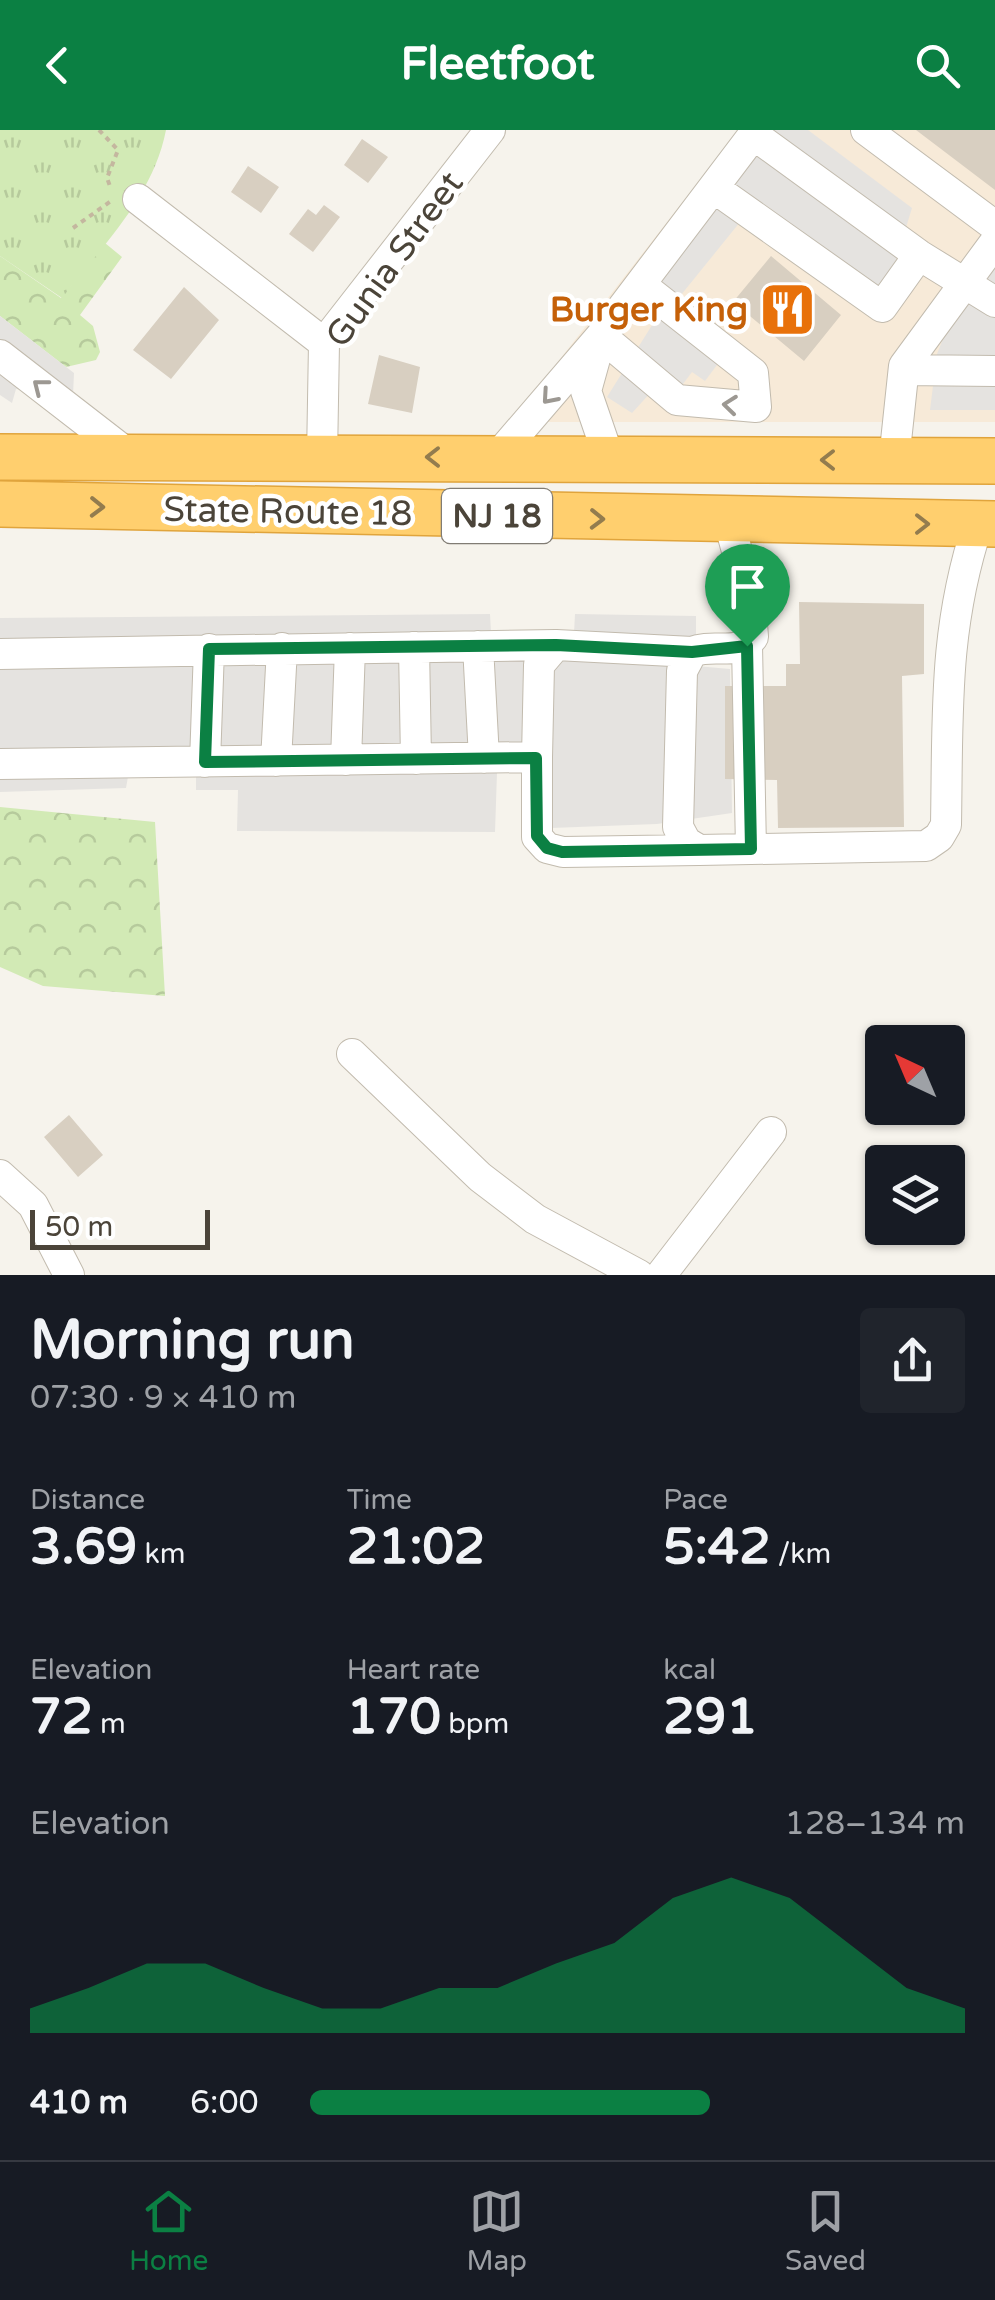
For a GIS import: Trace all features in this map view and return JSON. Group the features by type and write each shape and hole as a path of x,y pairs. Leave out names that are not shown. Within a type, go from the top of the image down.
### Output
{"highway":[{"name":"State Route 18","path":"0,457 995,461"},
{"name":"State Route 18","path":"0,504 729,522 986,524"}],"street":[{"name":"Gunia Street","path":"322,458 324,343 490,130"},
{"path":"866,130 995,226"},
{"path":"497,457 601,336 756,132 918,255 995,302"},
{"path":"714,188 882,307 918,255"},
{"path":"138,199 324,343"},
{"path":"894,460 904,370 995,242"},
{"path":"601,336 677,400 756,408 753,373 641,285"},
{"path":"601,336 586,391 608,458"},
{"path":"0,355 136,460"},
{"path":"904,370 995,371"},
{"path":"729,522 750,598 754,637 747,646 751,849"},
{"path":"556,645 539,664 537,836 547,848 562,852 926,846 939,838 946,824 949,640 958,586 986,524"},
{"path":"0,654 556,645 692,652 747,646"},
{"path":"414,646 416,759"},
{"path":"478,646 484,758"},
{"path":"276,761 282,648"},
{"path":"346,760 350,648"},
{"path":"205,762 209,649"},
{"path":"692,652 682,670 678,827 686,842 700,850"},
{"path":"0,764 536,758"},
{"path":"352,1054 480,1177 535,1219 639,1275"},
{"path":"661,1275 771,1132"},
{"path":"0,1175 33,1205 69,1275"}],"path":[{"path":"73,228 118,194 107,186 107,178 118,150 99,130"}],"shaded area":[{"path":"739,130 995,130 995,422 511,422"},
{"path":"775,130 808,130 912,208 891,276 879,295 753,206 664,316 720,361 705,381 692,372 680,388 663,379 632,413 607,397 654,322 637,309"},
{"path":"995,258 995,410 930,410 937,354 952,316"},
{"path":"0,316 74,373 73,395 16,389 12,403 0,395"},
{"path":"490,614 491,632 574,633 575,614 696,616 696,666 730,669 732,813 657,824 551,828 547,773 497,773 495,832 237,831 238,790 196,790 196,774 129,771 126,788 0,792 0,618"}],"green space":[{"path":"0,130 166,130 138,199 62,298 0,256"},
{"path":"105,243 122,257 80,315 93,326 100,352 96,360 66,367 0,316 0,256 61,298"},
{"path":"0,807 155,822 165,996 43,986 0,967"}],"building":[{"path":"916,130 995,130 995,190"},
{"path":"362,139 388,157 368,183 344,165"},
{"path":"248,166 279,187 261,213 231,192"},
{"path":"324,205 340,217 313,252 289,234 308,209 316,215"},
{"name":"Burger King","path":"771,256 841,315 804,361 733,302"},
{"path":"184,287 219,320 171,379 133,350"},
{"path":"379,355 420,367 412,413 368,404"},
{"path":"799,602 924,604 924,674 902,676 904,827 778,828 777,780 725,779 725,686 786,686 786,664 800,664"},
{"path":"69,1115 103,1155 78,1177 44,1137"}],"place":[{"name":"Burger King","path":"787,309"}],"route":[{"path":"556,645 692,652 700,648 731,650 747,646 751,849 562,852 547,848 537,836 536,758 205,762 209,649 556,645"}]}
